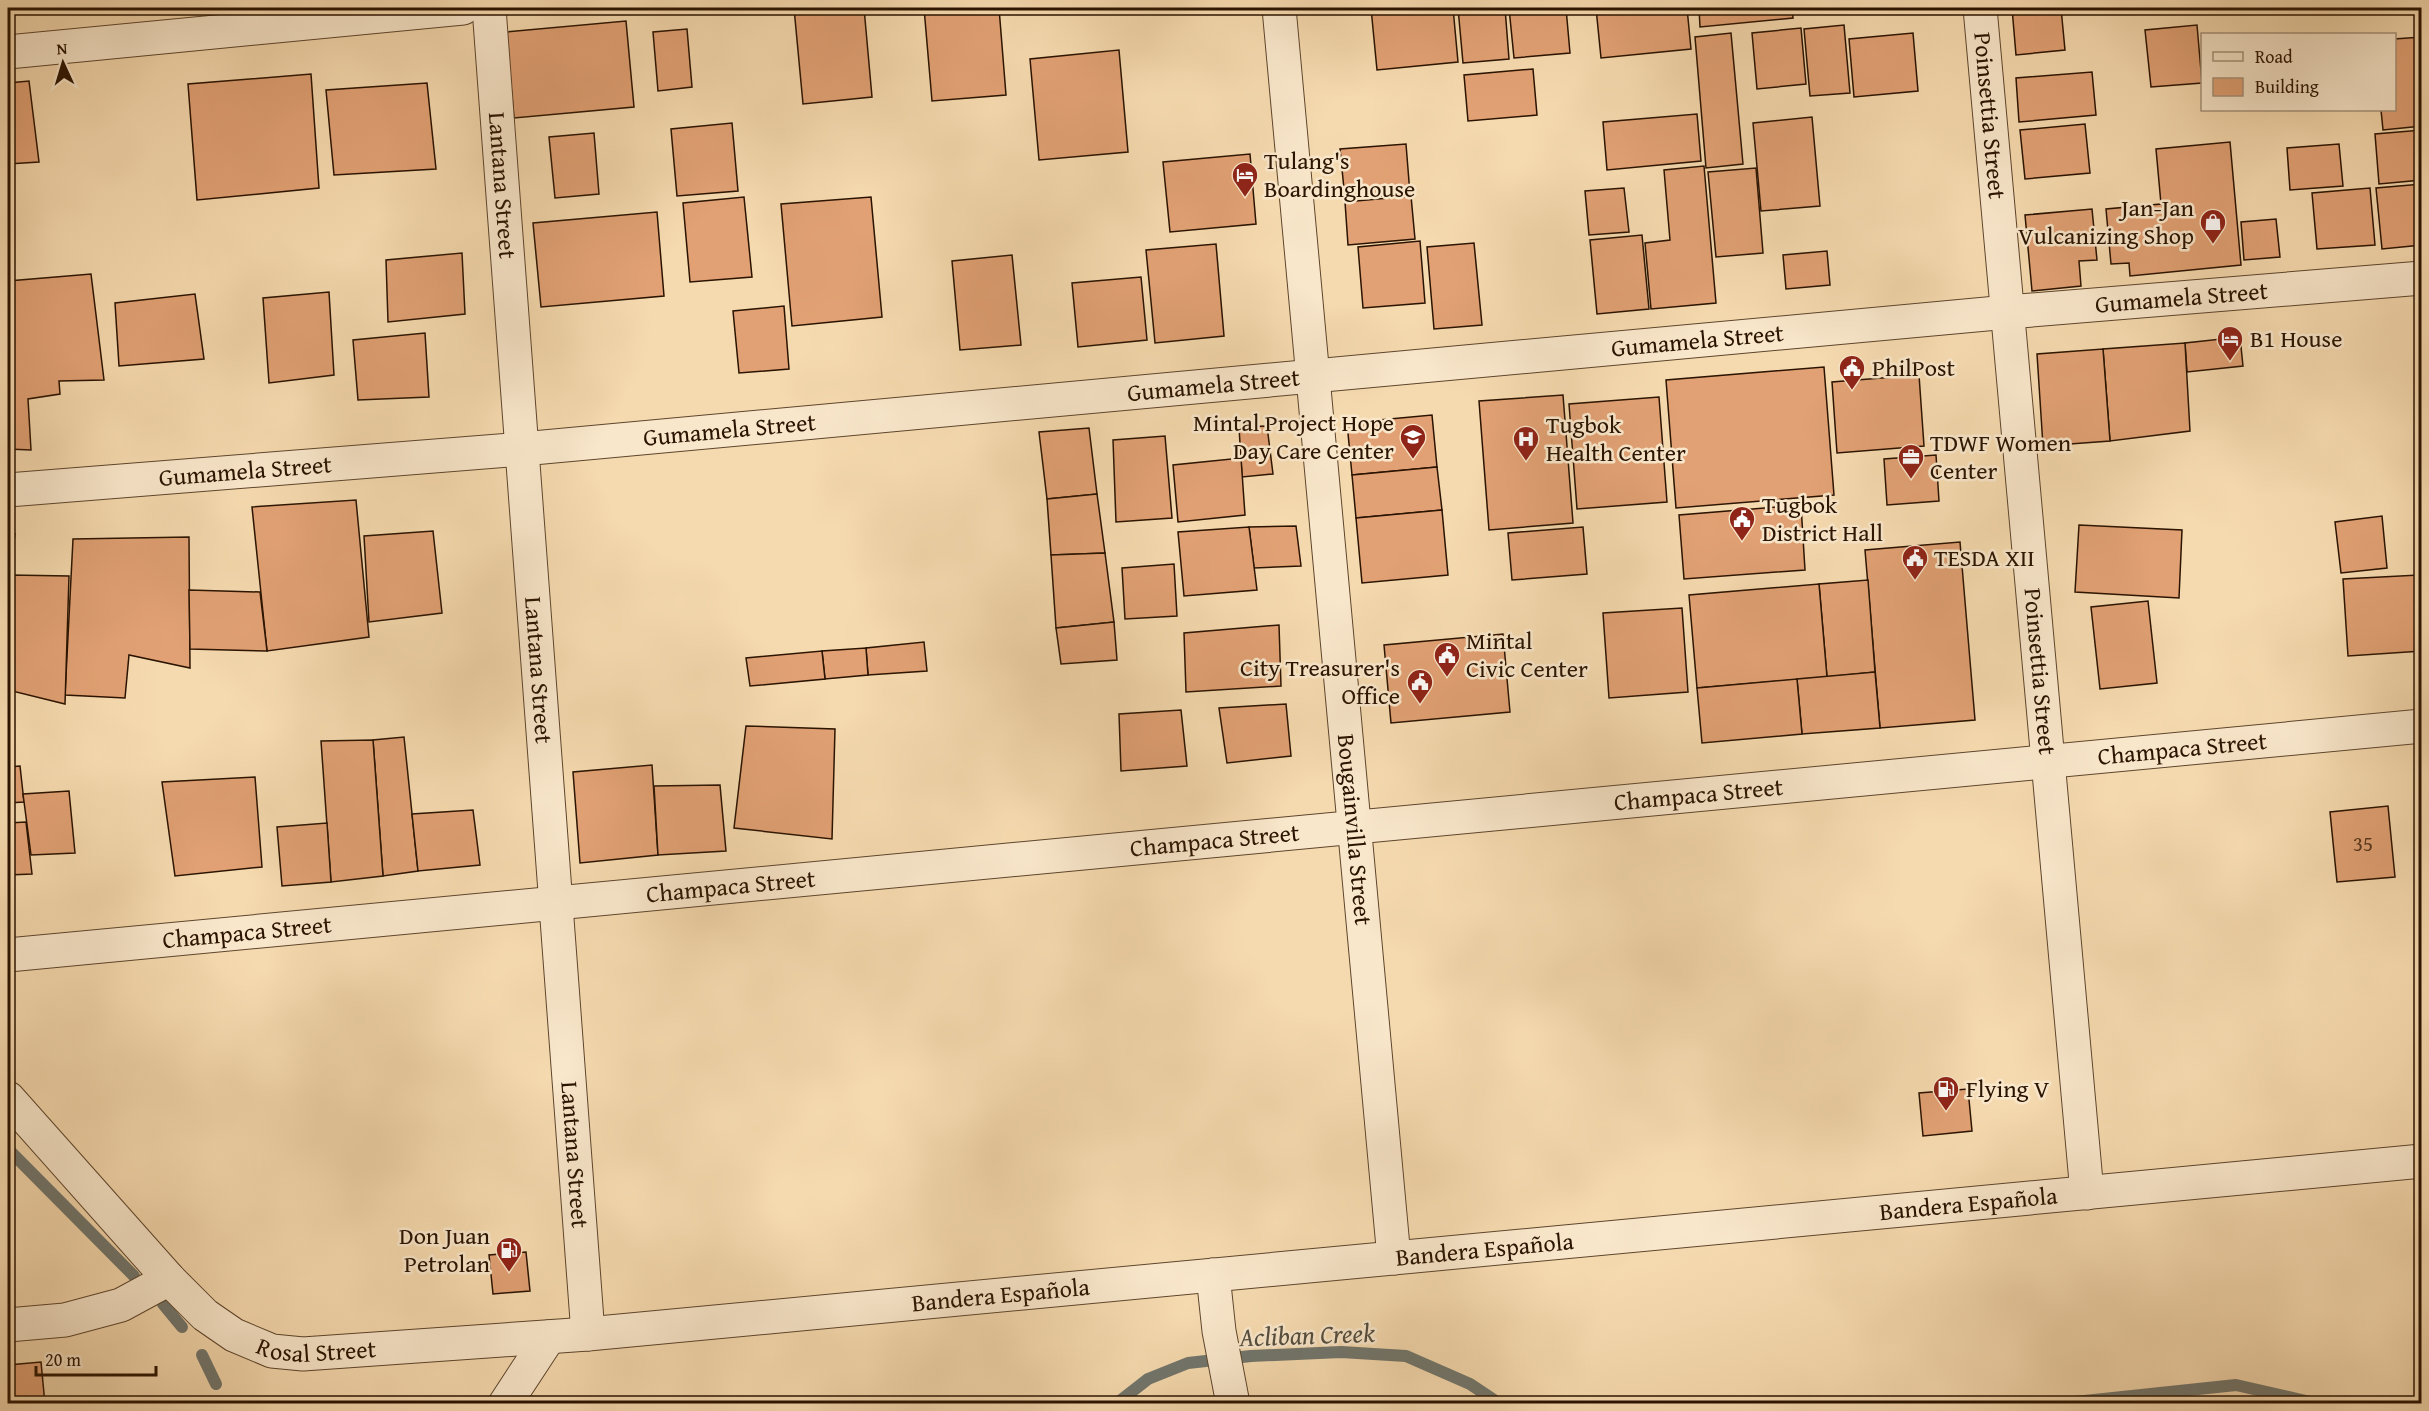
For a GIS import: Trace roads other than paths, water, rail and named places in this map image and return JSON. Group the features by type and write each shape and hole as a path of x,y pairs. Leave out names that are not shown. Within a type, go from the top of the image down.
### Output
{"street":[{"path":"8,52 463,8"},
{"name":"Lantana Street","path":"489,8 588,1334"},
{"name":"Bougainvilla Street","path":"1279,8 1394,1258"},
{"name":"Poinsettia Street","path":"1980,8 2087,1193"},
{"name":"Gumamela Street","path":"8,490 522,449 2008,312 2421,278"},
{"name":"Champaca Street","path":"8,955 2421,726"},
{"name":"Rosal Street","path":"8,1098 169,1279 205,1315 234,1335 272,1351 337,1354 549,1337"},
{"name":"Bandera Española","path":"549,1337 2421,1161"},
{"path":"1213,1275 1219,1331 1230,1396"},
{"path":"8,1325 65,1320 121,1305 169,1279"},
{"path":"505,1404 549,1337"}],"waterway":[{"path":"8,1149 134,1276"},
{"path":"163,1304 182,1327"},
{"name":"Acliban Creek","path":"1116,1404 1148,1379 1188,1363 1251,1356 1341,1352 1406,1356 1470,1384 1500,1404"},
{"path":"202,1355 216,1384"},
{"name":"Acliban Creek","path":"2056,1404 2236,1385 2319,1404"}],"place":[{"name":"Tulang's Boardinghouse","path":"1245,198"},
{"name":"Jan-Jan Vulcanizing Shop","path":"2213,245"},
{"name":"B1 House","path":"2230,362"},
{"name":"PhilPost","path":"1852,391"},
{"name":"Mintal Project Hope Day Care Center","path":"1413,460"},
{"name":"Tugbok Health Center","path":"1526,462"},
{"name":"TDWF Women Center","path":"1911,480"},
{"name":"Tugbok District Hall","path":"1742,542"},
{"name":"TESDA Ⅻ","path":"1915,581"},
{"name":"Mintal Civic Center","path":"1447,678"},
{"name":"City Treasurer's Office","path":"1420,705"},
{"name":"Flying V","path":"1946,1112"},
{"name":"Don Juan Petrolan","path":"509,1273"}]}
